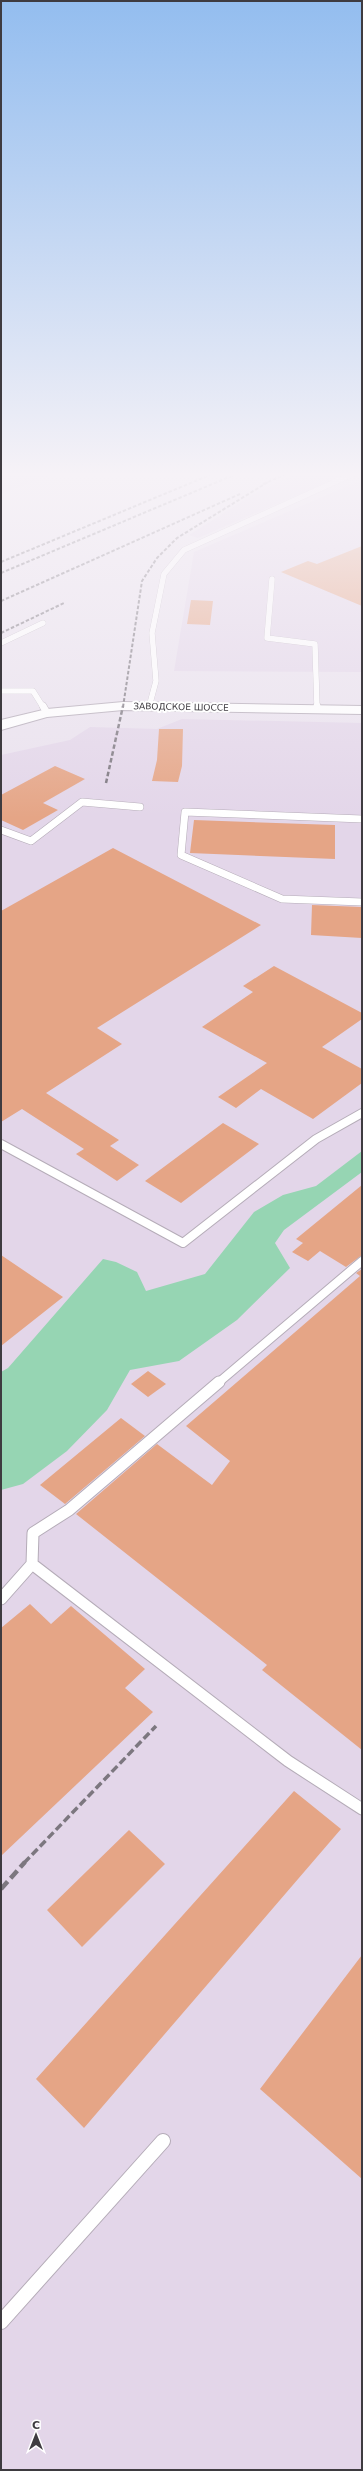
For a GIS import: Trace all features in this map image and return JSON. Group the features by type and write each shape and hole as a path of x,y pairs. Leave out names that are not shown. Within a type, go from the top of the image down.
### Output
{"main road":[{"name":"ЗАВОДСКОЕ ШОССЕ","path":"1,725 47,713 123,706 362,710"}],"lane":[{"path":"149,707 156,681 152,633 161,587"},
{"path":"271,587 267,638 315,644 317,710"},
{"path":"1,643 43,623"},
{"path":"1,691 32,691 47,713"},
{"path":"1,830 31,841 82,802 140,807"},
{"path":"362,819 185,812 181,854 282,899 362,902"},
{"path":"1,1144 183,1243 316,1139 362,1113"},
{"path":"1,1599 32,1564 33,1533 69,1510 362,1261"},
{"path":"32,1564 288,1761 362,1809"},
{"path":"1,2322 163,2141"}],"shaded area":[{"path":"188,587 362,587 362,672 174,671"},
{"path":"182,719 362,723 362,2470 1,2470 1,755 70,740 90,727 157,729"}],"green space":[{"path":"362,1151 362,1172 284,1230 275,1243 290,1268 237,1320 179,1361 130,1370 107,1410 67,1451 23,1484 1,1490 1,1372 8,1368 103,1259 116,1262 137,1272 146,1291 205,1274 254,1212 283,1195 316,1186"}],"building":[{"path":"317,587 362,587 362,606"},
{"path":"191,600 213,601 210,625 187,624"},
{"path":"159,729 183,729 182,766 178,782 152,781 157,760"},
{"path":"55,766 85,779 43,803 58,810 23,830 1,820 1,795"},
{"path":"194,820 335,825 335,859 190,853"},
{"path":"113,848 261,925 97,1028 122,1044 46,1093 119,1140 110,1146 139,1165 117,1181 76,1154 84,1149 22,1109 1,1122 1,911"},
{"path":"312,905 362,907 362,938 311,935"},
{"path":"274,966 362,1013 362,1019 322,1047 362,1069 362,1083 313,1119 261,1089 236,1108 218,1097 267,1063 202,1027 253,992 243,986"},
{"path":"223,1123 259,1144 181,1203 145,1181"},
{"path":"362,1185 362,1255 346,1267 320,1251 308,1261 292,1252 303,1243 296,1239"},
{"path":"1,1255 63,1297 1,1346"},
{"path":"362,1269 362,1750 262,1670 267,1665 76,1514 157,1444 212,1485 230,1461 186,1426 360,1276 356,1273"},
{"path":"148,1371 166,1384 148,1397 131,1384"},
{"path":"121,1418 145,1436 65,1504 40,1485"},
{"path":"30,1604 51,1624 71,1606 145,1669 125,1688 153,1712 1,1856 1,1628"},
{"path":"294,1791 341,1829 84,2128 36,2079"},
{"path":"129,1830 165,1864 82,1947 47,1910"},
{"path":"362,1955 362,2179 260,2089"}],"railway":[{"path":"1,601 32,587"},
{"path":"123,707 141,587"},
{"path":"1,633 64,603"},
{"path":"106,783 123,706"},
{"path":"24,1863 156,1726"},
{"path":"1,1889 25,1862"}]}
